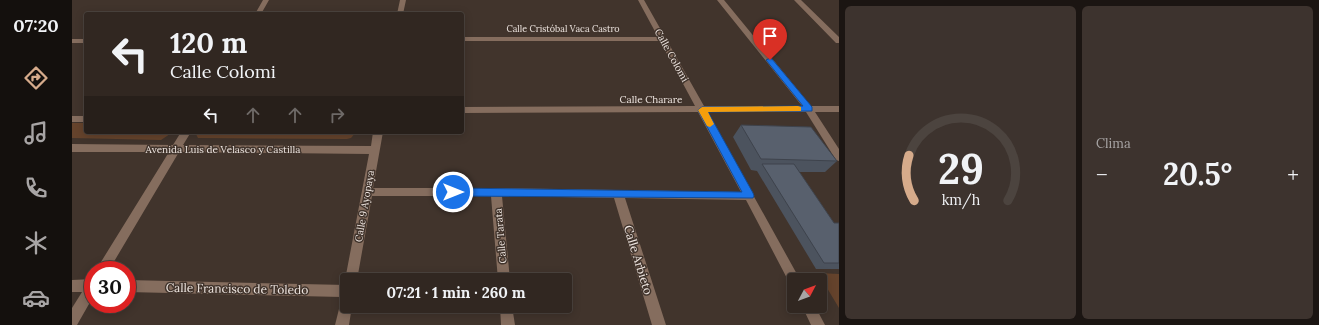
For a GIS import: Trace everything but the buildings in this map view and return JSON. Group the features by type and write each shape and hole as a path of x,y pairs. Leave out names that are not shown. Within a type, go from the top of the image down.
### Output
{"street":[{"path":"259,12 266,0"},
{"path":"400,12 403,0"},
{"name":"Calle Colomi","path":"641,0 790,273"},
{"path":"720,0 809,109 839,157"},
{"path":"797,0 839,41"},
{"name":"Calle Cristóbal Vaca Castro","path":"464,39 663,39"},
{"path":"72,41 84,41"},
{"name":"Calle Charare","path":"464,110 839,109"},
{"path":"72,119 84,119"},
{"path":"108,261 185,134"},
{"name":"Calle 9 Ayopaya","path":"352,273 378,134"},
{"name":"Avenida Luis de Velasco y Castilla","path":"72,148 374,150"},
{"path":"366,192 496,192 749,196"},
{"name":"Calle Tarata","path":"496,192 503,273"},
{"name":"Calle Arbieto","path":"618,194 659,325"},
{"path":"72,286 84,286"},
{"name":"Calle Francisco de Toledo","path":"136,286 340,291"},
{"path":"72,320 84,301"},
{"path":"342,325 344,313"},
{"path":"507,313 508,325"},
{"path":"812,313 818,325"}],"shaded area":[{"path":"72,123 84,123 84,134 170,134 161,140 72,138"},
{"path":"196,134 354,134 351,138 347,139 198,138"},
{"path":"827,273 839,274 839,308 827,288"}],"slow traffic":[{"path":"710,124 702,110 798,109"}],"route":[{"path":"453,192 749,196 702,110 809,109 770,60"}]}
